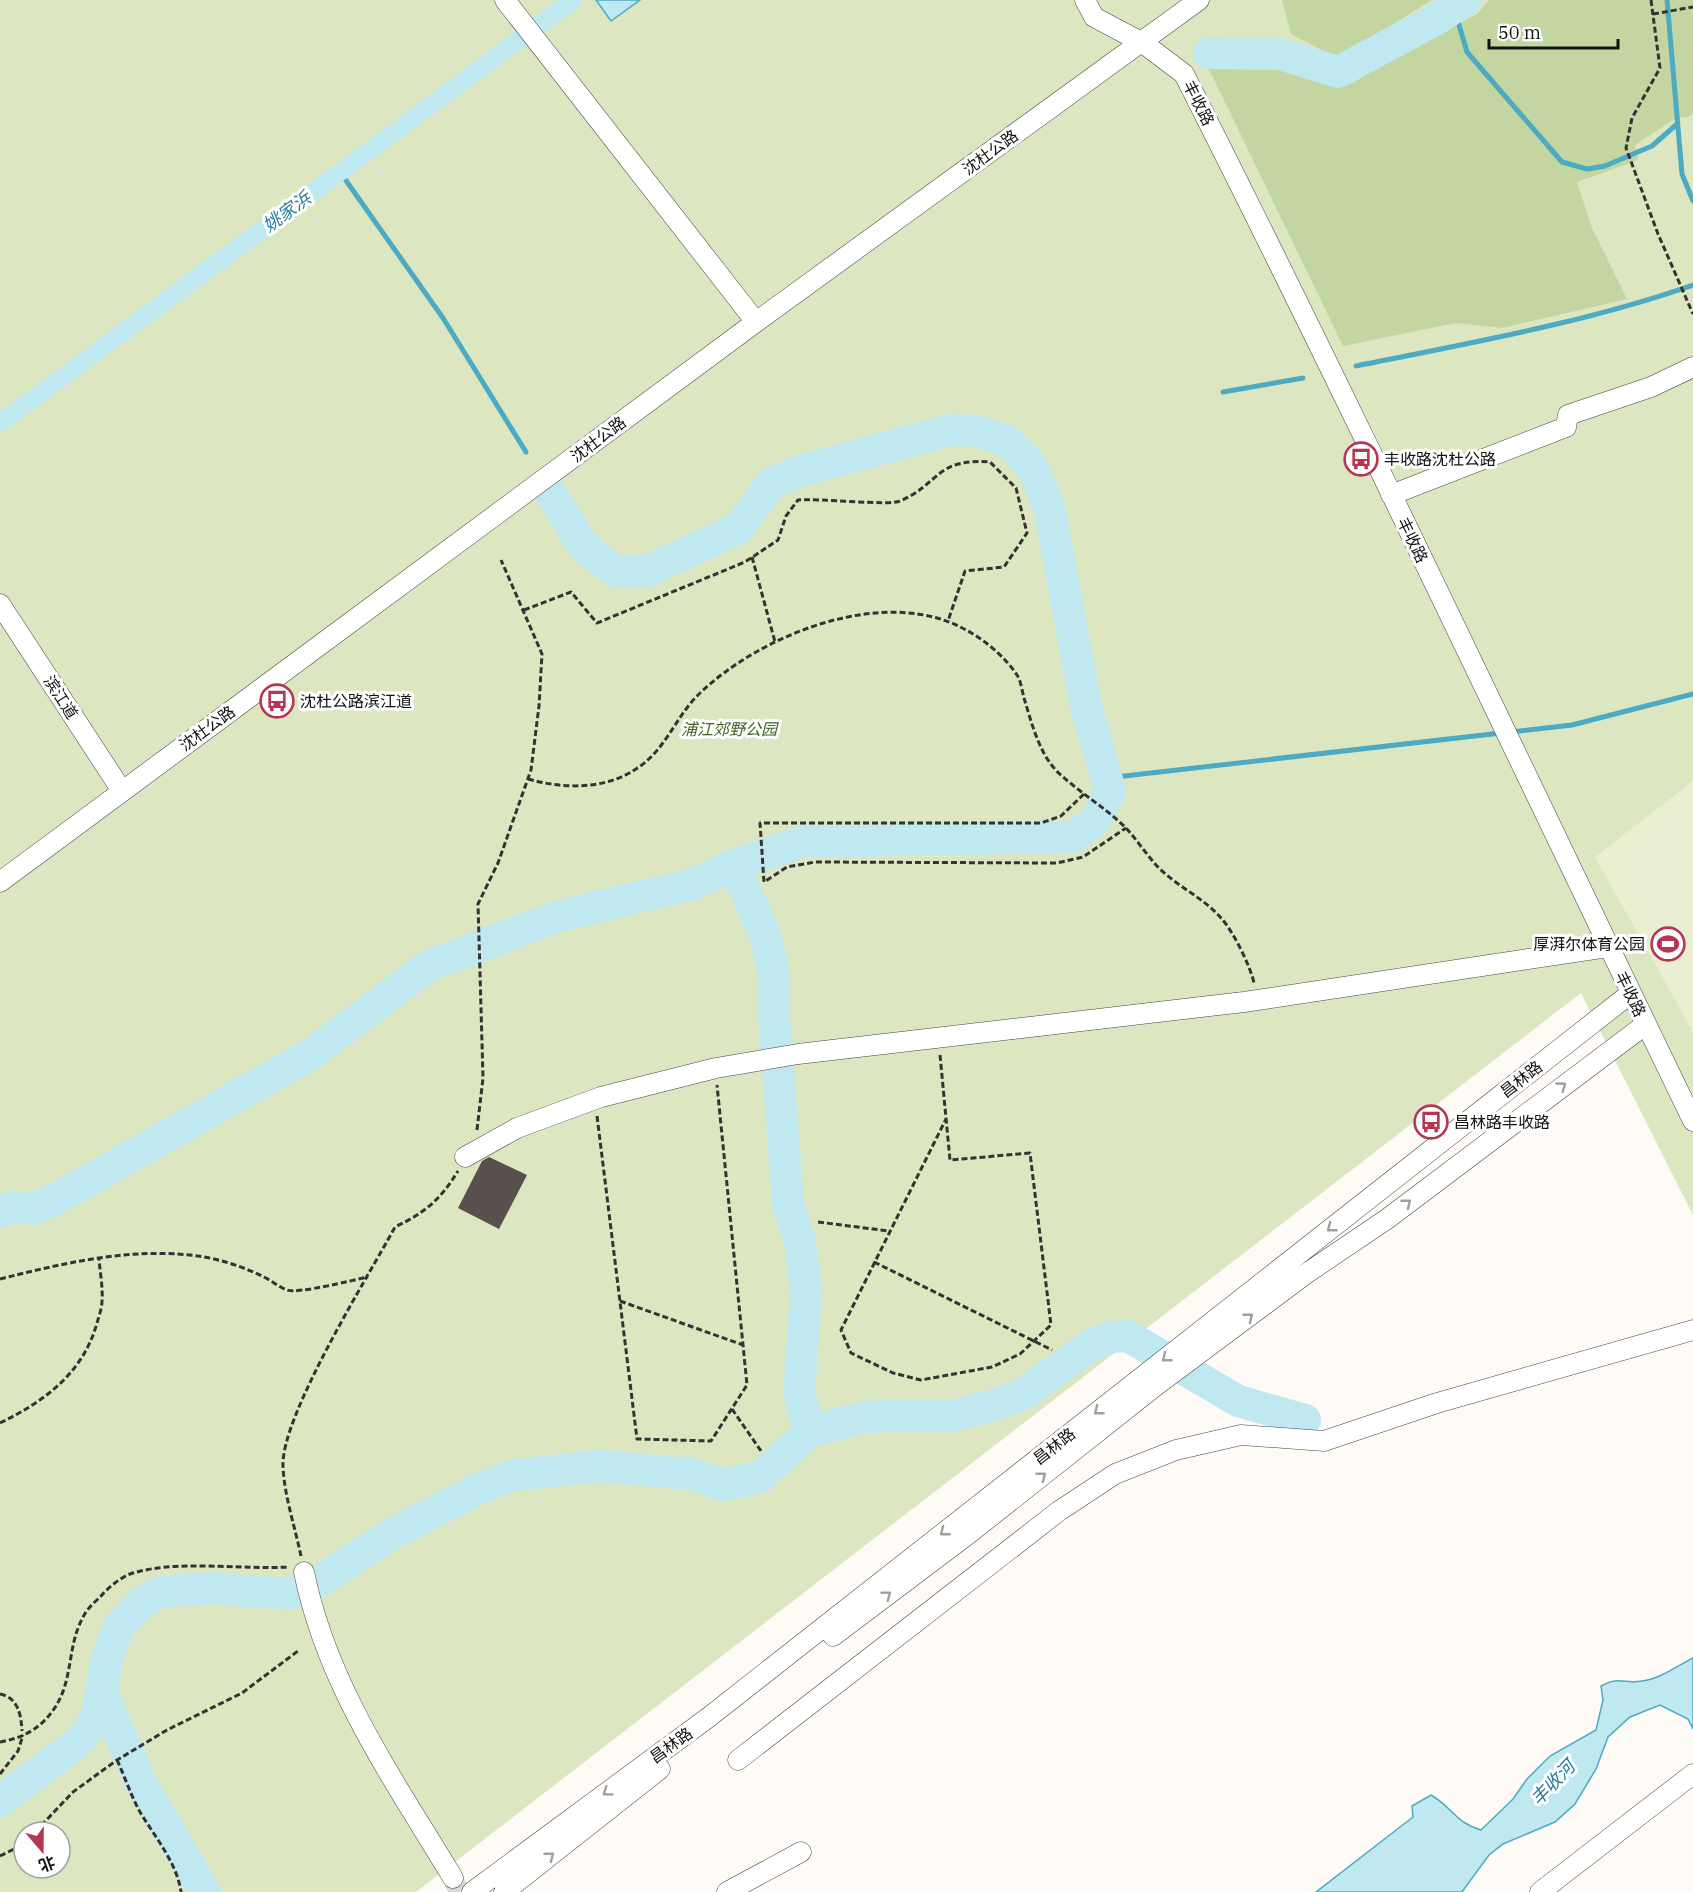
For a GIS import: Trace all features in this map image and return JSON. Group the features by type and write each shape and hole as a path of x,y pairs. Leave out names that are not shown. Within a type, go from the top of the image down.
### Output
{"street":[{"path":"505,0 756,322"},
{"name":"丰收路","path":"1085,0 1094,17 1143,42 1184,74 1508,732 1608,947 1693,1121"},
{"name":"沈杜公路","path":"0,882 756,322 1199,0"},
{"path":"1391,495 1566,427 1568,416 1651,387 1693,368"},
{"name":"滨江道","path":"0,604 122,791"},
{"path":"465,1157 517,1128 595,1100 716,1068 798,1054 1258,1000 1608,947"},
{"name":"昌林路","path":"472,1892 709,1717 1196,1346 1631,993"},
{"name":"昌林路","path":"1196,1346 1387,1219 1646,1024"},
{"path":"738,1760 1059,1511 1114,1474 1176,1450 1241,1435 1324,1441 1437,1403 1693,1330"},
{"name":"昌林路","path":"504,1892 715,1725 971,1532 1151,1380"},
{"path":"303,1569 309,1598 325,1650 341,1688 453,1878"},
{"path":"1540,1892 1692,1774"},
{"path":"727,1892 801,1852"}],"path":[{"path":"1652,0 1660,68 1632,118 1626,148 1658,234 1693,314"},
{"path":"1653,14 1693,7"},
{"path":"524,610 572,592 597,623 720,573 752,557 778,540 786,516 798,500 898,502 948,466 972,461 990,462 1016,488 1027,533 1005,567 965,571 948,621"},
{"path":"752,557 775,642"},
{"path":"0,1742 36,1729 53,1712 63,1695 74,1643 86,1613 108,1588 129,1575 186,1566 303,1569 283,1466 285,1441 311,1383 395,1227 420,1215 441,1197 465,1157 478,1127 483,1078 478,904 498,863 528,779 539,706 542,654 501,560"},
{"path":"528,779 554,787 579,786 600,783 634,770 661,747 697,696 747,657 775,642 839,620 876,612 905,612 948,621 967,630 989,646 1017,676 1036,738 1058,774 1125,828 1172,880 1222,918 1250,966 1258,1000"},
{"path":"1084,794 1061,816 1041,823 760,823 764,882 787,867 815,862 1057,863 1083,857 1125,828"},
{"path":"939,1038 950,1160 1030,1153 1051,1325 1020,1354 992,1367 921,1380 893,1373 851,1353 841,1330 946,1119"},
{"path":"595,1100 637,1439 711,1441 747,1385 716,1068"},
{"path":"818,1222 889,1231"},
{"path":"0,1279 46,1267 99,1259 166,1253 201,1256 243,1268 289,1291 368,1277"},
{"path":"0,1423 38,1403 60,1386 77,1366 92,1340 103,1302 99,1259"},
{"path":"874,1262 1052,1350"},
{"path":"620,1301 743,1345"},
{"path":"732,1409 761,1451"},
{"path":"46,1820 73,1792 117,1760 167,1730 242,1693 298,1651"},
{"path":"0,1694 14,1702 21,1713 23,1733 15,1758 0,1774"},
{"path":"117,1760 139,1810 169,1859 181,1892"}],"green space":[{"name":"浦江郊野公园","path":"0,0 1693,0 1693,1215 1581,993 416,1892 0,1892"},
{"path":"1282,0 1432,0 1338,59 1291,34"},
{"path":"1489,0 1693,0 1693,113 1689,117 1676,118 1635,145 1638,160 1577,182 1592,228 1627,299 1503,328 1456,323 1343,346 1207,65 1263,65 1353,83 1380,65 1411,39 1439,34 1477,14"},
{"name":"厚湃尔体育公园","path":"1693,781 1693,1032 1595,857"}],"water":[{"path":"596,0 640,0 611,21"},
{"name":"丰收河","path":"1693,1658 1693,1729 1688,1719 1660,1705 1630,1717 1608,1737 1596,1769 1575,1804 1555,1822 1503,1844 1489,1855 1462,1892 1316,1892 1413,1817 1412,1806 1431,1795 1460,1819 1481,1830 1513,1799 1527,1779 1550,1756 1596,1730 1603,1700 1601,1686 1612,1681 1649,1680"}],"building":[{"path":"489,1157 527,1175 499,1229 458,1208 482,1161"}],"waterway":[{"name":"姚家浜","path":"0,423 573,0"},
{"path":"1209,53 1280,54 1338,72 1435,20 1466,0"},
{"path":"1667,0 1682,174 1693,201"},
{"path":"1454,8 1467,52 1562,162 1587,169 1605,166 1652,146 1677,124"},
{"path":"340,172 443,318 526,452"},
{"path":"1356,366 1568,321 1693,285"},
{"path":"1223,392 1303,378"},
{"path":"0,1212 13,1207 34,1209 61,1196 311,1054 428,966 556,917 693,884 734,865 801,842 1073,837 1095,821 1110,790 1086,706 1049,506 1031,465 1007,441 978,431 951,430 803,470 772,483 737,529 645,572 617,572 585,548 549,491"},
{"path":"1511,732 1572,725 1693,694"},
{"path":"1107,778 1501,733"},
{"path":"734,865 765,935 774,974 774,1016 788,1203 800,1242 806,1292 799,1393 810,1431"},
{"path":"0,1801 79,1741 97,1716 107,1657 120,1625 140,1604 160,1592 211,1588 288,1594 318,1582 390,1535 478,1489 513,1475 599,1466 691,1474 722,1485 760,1477 810,1431 865,1417 951,1416 998,1404 1025,1393 1091,1345 1112,1337 1128,1336 1238,1401 1305,1420"},
{"path":"102,1693 142,1785 205,1892"}],"tunnel":[{"path":"453,1878 459,1892"}],"place":[{"name":"丰收路沈杜公路","path":"1361,459"},
{"name":"沈杜公路滨江道","path":"277,701"},
{"name":"厚湃尔体育公园","path":"1668,944"},
{"name":"昌林路丰收路","path":"1431,1122"}]}
